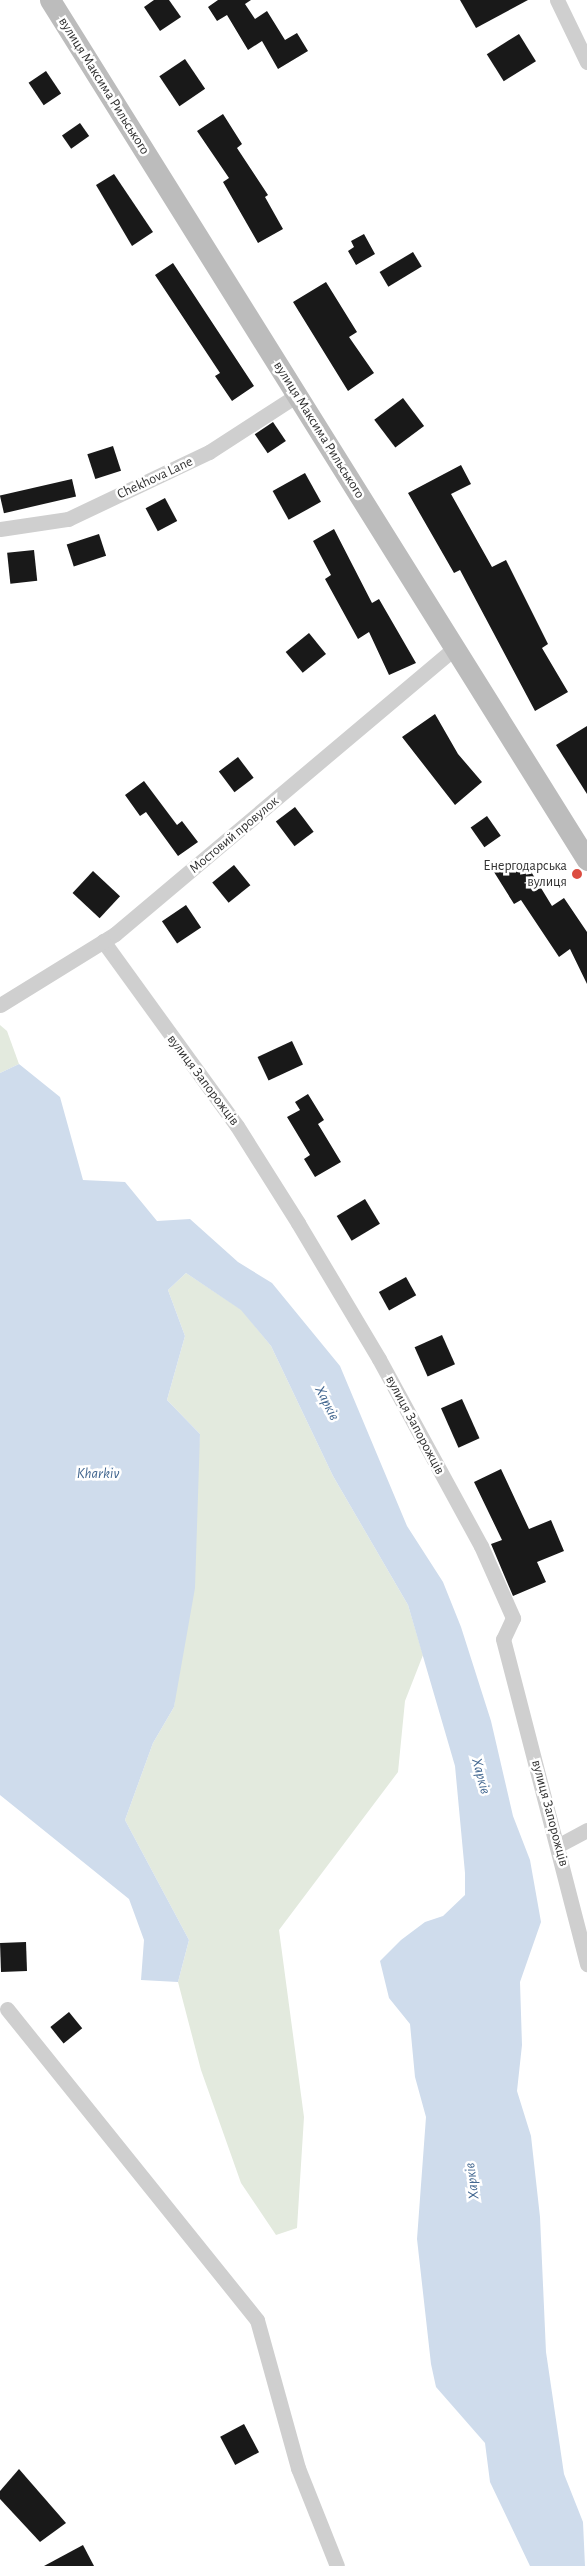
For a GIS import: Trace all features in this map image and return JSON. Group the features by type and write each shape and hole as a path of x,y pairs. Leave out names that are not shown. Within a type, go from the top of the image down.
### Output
{"main road":[{"name":"вулиця Максима Рильського","path":"50,0 587,860"}],"street":[{"path":"557,0 587,62"},
{"name":"Chekhova Lane","path":"0,529 68,519 209,452 297,394"},
{"name":"Мостовий провулок","path":"0,1005 103,941 456,648"},
{"name":"вулиця Запорожців","path":"103,941 238,1126 379,1359 481,1546 513,1618 503,1639 559,1845 587,1964"},
{"path":"559,1845 587,1830"},
{"path":"8,2009 257,2320 298,2468 337,2566"}],"shaded area":[{"path":"0,1025 7,1031 19,1064 0,1073"},
{"path":"186,1273 242,1310 271,1346 333,1476 408,1605 423,1655 405,1701 398,1772 279,1930 304,2117 297,2228 276,2235 241,2183 201,2070 178,1982 189,1940 125,1820 153,1743 174,1707 200,1434 167,1400 185,1336 168,1290"}],"water":[{"path":"19,1064 60,1097 83,1180 125,1182 157,1221 190,1219 238,1262 272,1283 340,1366 407,1526 443,1582 461,1627 491,1721 513,1816 530,1860 541,1922 520,1982 522,2045 517,2091 531,2136 540,2217 546,2352 564,2474 583,2522 585,2566 530,2566 490,2482 485,2443 436,2387 431,2364 417,2239 426,2117 415,2077 410,2024 389,1998 380,1961 401,1940 425,1922 443,1916 465,1895 465,1873 455,1766 408,1605 333,1476 271,1346 241,1310 186,1273 168,1290 185,1336 167,1400 200,1434 195,1588 174,1707 153,1743 125,1820 189,1940 178,1982 141,1980 144,1940 129,1899 0,1795 0,1073"}],"building":[{"path":"154,0 169,0 181,17 160,31 144,7"},
{"path":"218,0 251,0 245,4 255,19 267,11 285,40 297,33 308,51 278,69 262,41 248,50 227,15 217,21 208,7"},
{"path":"460,0 528,0 476,28"},
{"path":"519,34 536,61 504,81 487,54"},
{"path":"185,59 205,89 179,106 159,76"},
{"path":"46,71 61,93 44,105 29,83"},
{"path":"223,114 242,144 237,148 268,195 265,197 283,229 258,243 223,182 229,178 197,131"},
{"path":"80,123 89,136 71,149 62,136"},
{"path":"114,174 153,232 132,246 96,185"},
{"path":"364,234 375,254 356,265 348,251 354,247 351,241"},
{"path":"413,252 422,267 388,287 380,272"},
{"path":"173,263 254,386 232,401 215,376 220,373 155,275"},
{"path":"326,282 357,332 349,337 374,373 348,391 293,302"},
{"path":"403,398 424,426 395,448 374,420"},
{"path":"273,422 286,441 268,453 255,434"},
{"path":"113,446 121,471 95,479 87,454"},
{"path":"461,465 471,484 451,494 492,567 506,560 548,644 542,648 568,692 535,711 460,570 454,573 408,493"},
{"path":"305,473 321,502 289,520 273,491"},
{"path":"72,479 76,497 4,513 0,496"},
{"path":"165,498 177,521 158,531 146,508"},
{"path":"334,529 372,603 379,599 416,663 389,675 369,632 358,639 325,579 331,575 313,541"},
{"path":"99,534 106,556 74,566 67,545"},
{"path":"34,550 37,581 10,584 7,553"},
{"path":"309,633 326,654 303,673 286,652"},
{"path":"435,714 458,754 482,782 455,805 402,737"},
{"path":"587,726 587,794 556,745"},
{"path":"238,757 254,778 234,792 219,771"},
{"path":"144,781 177,825 182,821 198,842 178,856 146,812 140,816 125,795"},
{"path":"295,807 314,832 294,846 276,821"},
{"path":"487,816 501,836 484,847 471,827"},
{"path":"510,862 517,872 527,865 552,906 564,898 587,932 587,984 570,949 559,957 521,900 514,904 494,872"},
{"path":"234,865 250,885 229,903 212,883"},
{"path":"93,871 120,896 100,918 73,893"},
{"path":"186,905 201,927 177,944 162,921"},
{"path":"292,1041 303,1065 269,1081 258,1057"},
{"path":"308,1094 324,1120 318,1124 341,1162 315,1177 304,1159 310,1155 287,1117 300,1110 295,1102"},
{"path":"365,1199 380,1224 352,1241 337,1216"},
{"path":"406,1277 416,1295 389,1310 379,1292"},
{"path":"442,1335 455,1364 428,1376 415,1347"},
{"path":"462,1399 479,1438 458,1448 441,1408"},
{"path":"501,1469 529,1529 551,1520 564,1551 537,1562 546,1582 513,1596 491,1544 502,1540 474,1482"},
{"path":"26,1942 27,1971 1,1972 0,1943"},
{"path":"69,2012 82,2028 64,2043 50,2027"},
{"path":"244,2424 259,2452 235,2465 220,2437"},
{"path":"19,2469 66,2523 40,2542 0,2499 0,2491"},
{"path":"83,2545 94,2566 44,2566"}],"place":[{"name":"Енергодарська вулиця","path":"577,874"}],"water label":[{"name":"Харків","path":"327,1403"},
{"name":"Kharkiv","path":"98,1474"},
{"name":"Харків","path":"481,1776"},
{"name":"Харків","path":"472,2181"}]}
